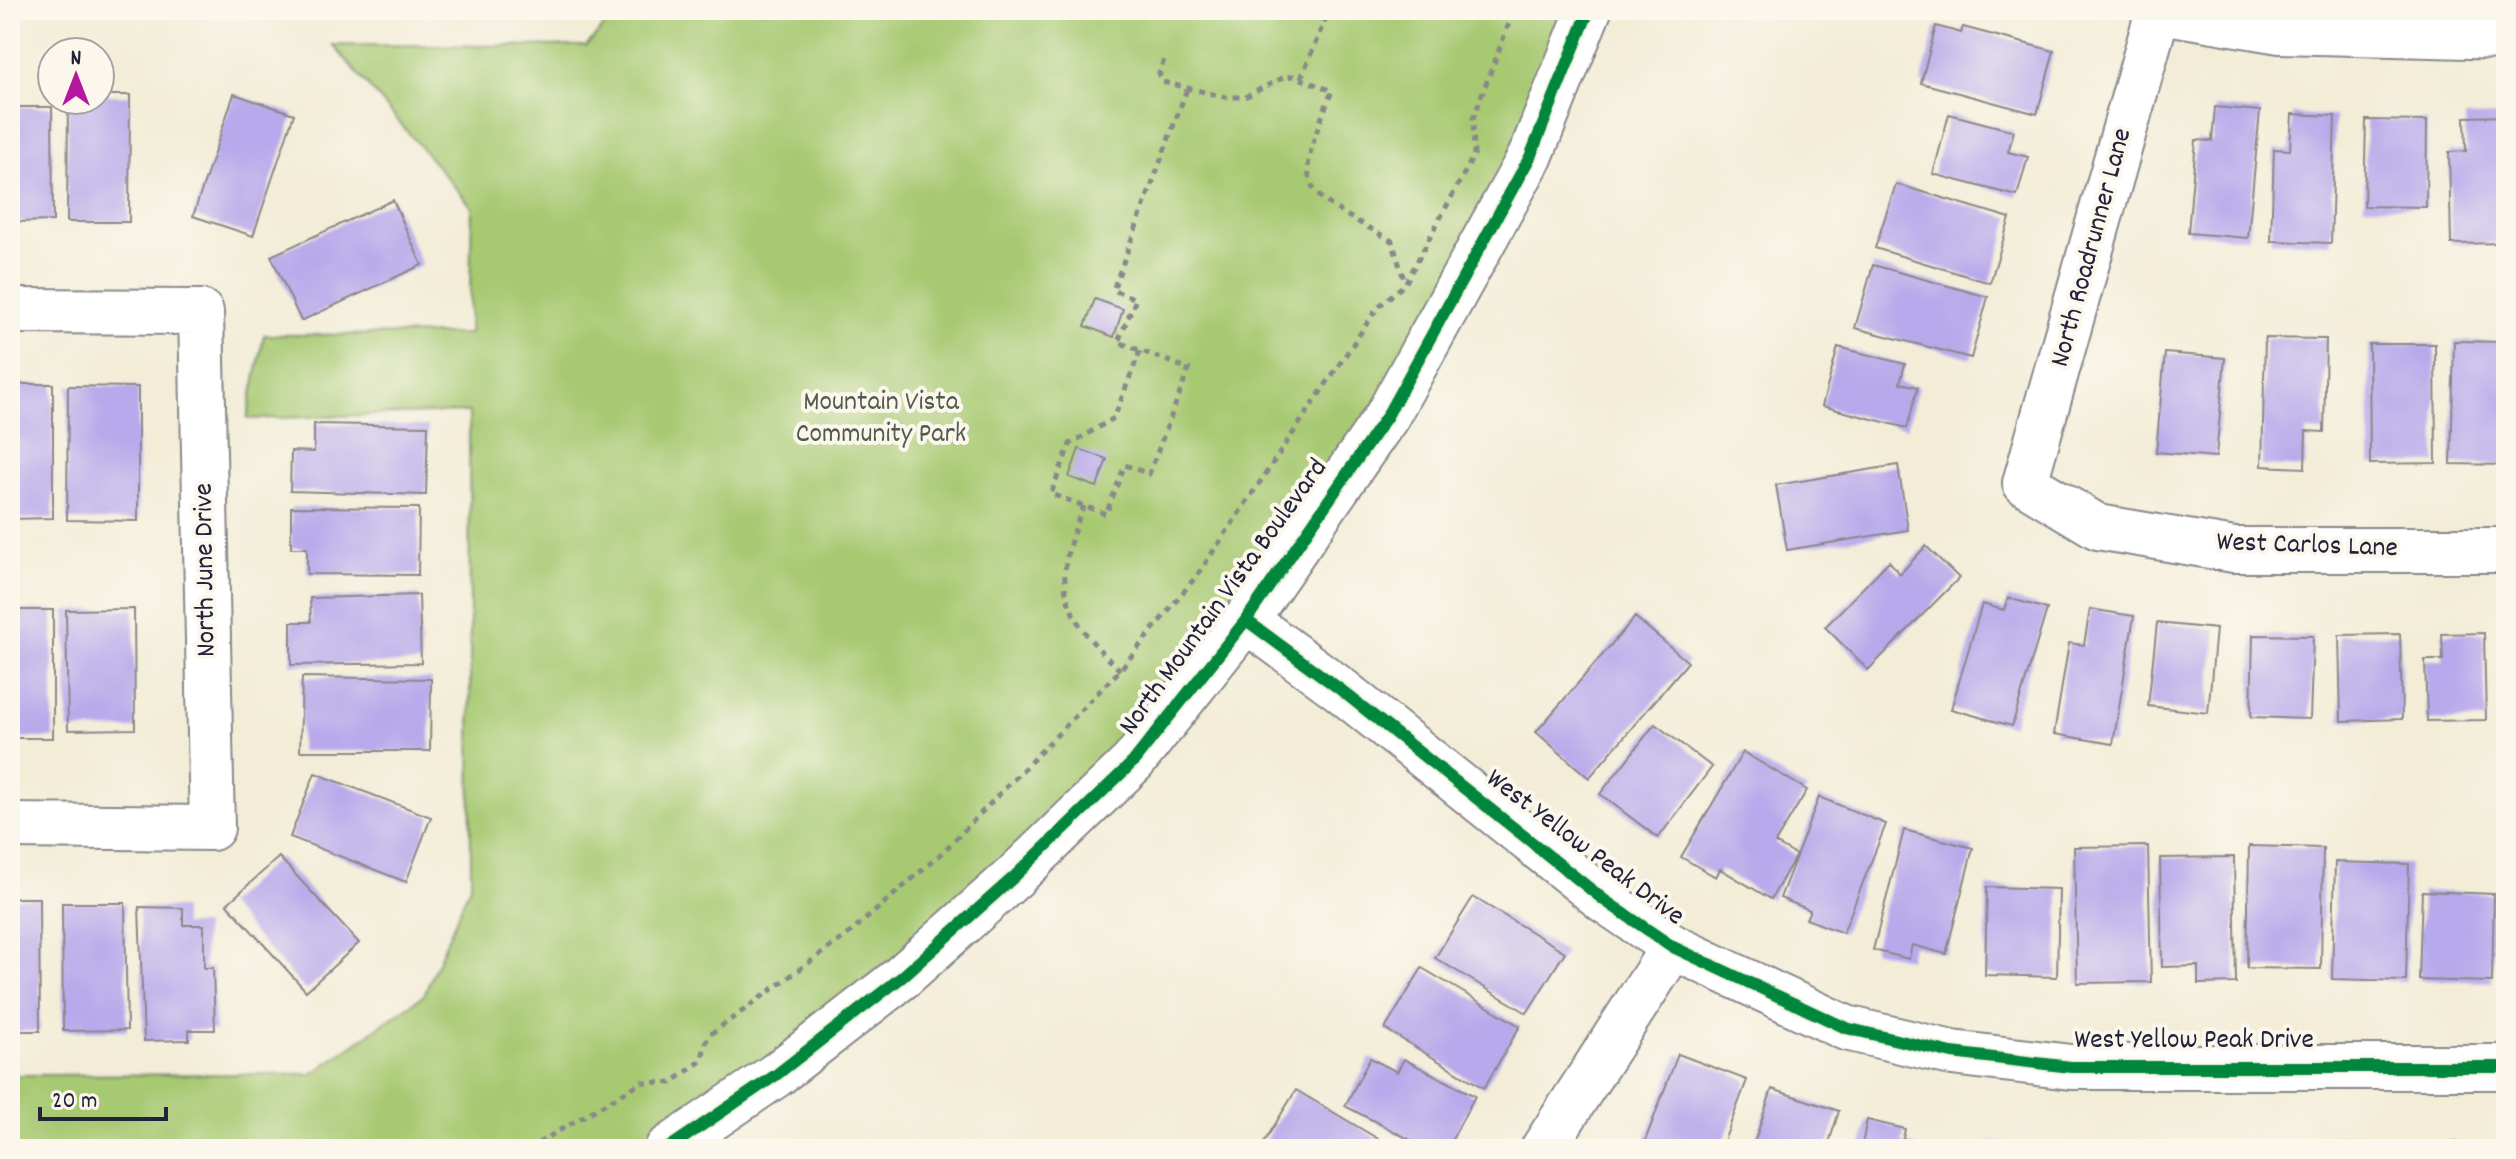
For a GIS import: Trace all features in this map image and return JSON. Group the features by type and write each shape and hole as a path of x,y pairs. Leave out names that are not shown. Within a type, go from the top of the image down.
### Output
{"street":[{"name":"North Mountain Vista Boulevard","path":"667,1149 776,1075 902,977 1014,877 1133,762 1246,620 1387,416 1530,157 1589,10"},
{"path":"2156,10 2280,31 2506,37"},
{"name":"North Roadrunner Lane","path":"2025,483 2156,10"},
{"name":"North June Drive","path":"10,311 201,312 212,828 10,826"},
{"name":"West Carlos Lane","path":"2025,483 2098,527 2234,550 2506,550"},
{"name":"West Yellow Peak Drive","path":"1246,620 1341,690 1604,900 1673,947 1846,1028 1952,1053 2071,1067 2506,1067"},
{"path":"1543,1149 1673,947"}],"path":[{"path":"1301,78 1329,10"},
{"path":"528,1149 642,1082 671,1083 701,1061 708,1036 851,932 942,853 1120,670 1198,574 1378,307 1405,284 1474,155 1473,118 1514,10"},
{"path":"1164,60 1159,73 1163,82 1187,89 1245,97 1284,77 1301,78 1332,91 1306,159 1308,180 1318,196 1333,210 1392,241 1405,284"},
{"path":"1140,351 1114,418 1070,444 1051,494 1106,514 1125,465 1149,474 1189,369 1118,342 1136,299 1113,290 1187,89"},
{"path":"1084,506 1066,552 1065,597 1077,622 1120,670"}],"green space":[{"name":"Mountain Vista Community Park","path":"619,10 1589,10 1484,245 1133,762 667,1149 10,1149 10,1075 312,1074 424,995 471,883 469,412 247,419 264,335 469,334 472,207 333,45 586,46"}],"building":[{"path":"1936,26 1961,33 1963,27 2054,51 2037,114 1921,83"},
{"path":"234,94 294,114 253,236 193,216"},
{"path":"116,95 130,95 129,222 67,222 68,116 116,116"},
{"path":"10,107 36,107 36,116 52,116 53,221 10,222"},
{"path":"2215,107 2260,111 2248,238 2188,233 2196,140 2212,141"},
{"path":"1949,114 2014,131 2008,152 2028,157 2017,196 1933,174"},
{"path":"2292,114 2335,116 2331,243 2271,241 2274,149 2290,150"},
{"path":"2506,116 2506,243 2451,244 2449,152 2466,151 2465,117"},
{"path":"2366,120 2427,121 2426,207 2364,206"},
{"path":"1896,184 2010,218 1990,283 1875,248"},
{"path":"393,200 422,265 301,321 271,256"},
{"path":"1873,265 1988,297 1971,358 1855,328"},
{"path":"1095,299 1123,309 1114,337 1085,326"},
{"path":"2265,338 2326,339 2324,432 2306,431 2305,468 2262,466"},
{"path":"2454,341 2506,342 2506,465 2451,464"},
{"path":"2369,344 2435,344 2436,463 2370,464"},
{"path":"1838,347 1905,364 1900,383 1918,387 1907,428 1822,406"},
{"path":"2165,353 2225,358 2216,457 2156,452"},
{"path":"10,384 53,384 53,518 10,519"},
{"path":"68,386 138,387 138,521 67,520"},
{"path":"314,424 428,426 426,495 290,491 291,451 314,452"},
{"path":"1079,449 1107,459 1097,487 1069,477"},
{"path":"1898,465 1908,530 1787,550 1776,485"},
{"path":"291,507 419,508 418,575 307,574 307,548 291,548"},
{"path":"1926,546 1959,578 1868,670 1825,627 1889,561 1900,574"},
{"path":"419,595 421,663 291,665 291,622 311,622 310,598"},
{"path":"2008,598 2047,609 2012,726 1951,709 1982,604 2004,610"},
{"path":"134,609 135,729 68,730 66,610"},
{"path":"2090,609 2134,616 2113,744 2054,734 2069,643 2084,645"},
{"path":"10,610 53,610 53,738 10,738"},
{"path":"1635,617 1688,662 1589,778 1536,732"},
{"path":"2157,623 2216,629 2208,713 2148,706"},
{"path":"2484,633 2486,720 2427,721 2425,660 2443,660 2442,634"},
{"path":"2400,634 2402,719 2341,721 2339,635"},
{"path":"2253,635 2313,636 2310,719 2251,717"},
{"path":"2506,635 2506,736 2503,736 2501,636"},
{"path":"302,677 431,679 430,751 300,751"},
{"path":"1655,724 1712,767 1658,838 1600,794"},
{"path":"1743,752 1807,790 1775,843 1796,855 1771,899 1720,869 1716,877 1681,857"},
{"path":"315,773 431,817 406,882 290,837"},
{"path":"1819,797 1886,824 1843,933 1806,919 1810,910 1780,898"},
{"path":"1904,830 1973,848 1946,954 1912,945 1909,959 1873,950"},
{"path":"2148,846 2151,982 2077,983 2074,847"},
{"path":"2249,846 2323,848 2321,969 2247,968"},
{"path":"279,857 359,943 306,991 227,904"},
{"path":"2234,857 2236,983 2198,984 2198,966 2162,967 2160,858"},
{"path":"2335,862 2409,864 2406,981 2332,979"},
{"path":"1987,887 2059,889 2057,977 1985,975"},
{"path":"2422,891 2494,894 2492,982 2419,980"},
{"path":"1473,897 1565,952 1527,1013 1435,958"},
{"path":"10,898 39,898 40,1031 10,1031"},
{"path":"62,903 125,903 127,1030 63,1031"},
{"path":"139,907 183,908 183,925 204,925 204,968 213,968 215,1030 189,1030 189,1040 144,1041"},
{"path":"2503,932 2506,932 2506,971 2503,970"},
{"path":"1422,968 1520,1026 1484,1088 1385,1029"},
{"path":"1678,1054 1747,1080 1721,1149 1642,1149"},
{"path":"1370,1058 1397,1072 1404,1059 1475,1096 1447,1149 1428,1149 1345,1106"},
{"path":"1772,1089 1839,1111 1827,1149 1752,1149"},
{"path":"1296,1090 1395,1149 1260,1149"},
{"path":"1867,1120 1905,1129 1902,1143 1924,1149 1861,1149"},
{"path":"1989,1142 2023,1145 2023,1149 1988,1149"},
{"path":"2457,1142 2457,1149 2384,1149 2384,1144"},
{"path":"2129,1143 2174,1144 2174,1149 2129,1149"},
{"path":"2301,1143 2373,1144 2373,1149 2301,1149"},
{"path":"2506,1144 2506,1149 2468,1149 2468,1145"}],"cycle path":[{"path":"667,1149 776,1075 902,977 1014,877 1133,762 1246,620 1387,416 1530,157 1589,10"},
{"path":"1246,620 1341,690 1604,900 1673,947 1846,1028 1952,1053 2071,1067 2506,1067"}]}
